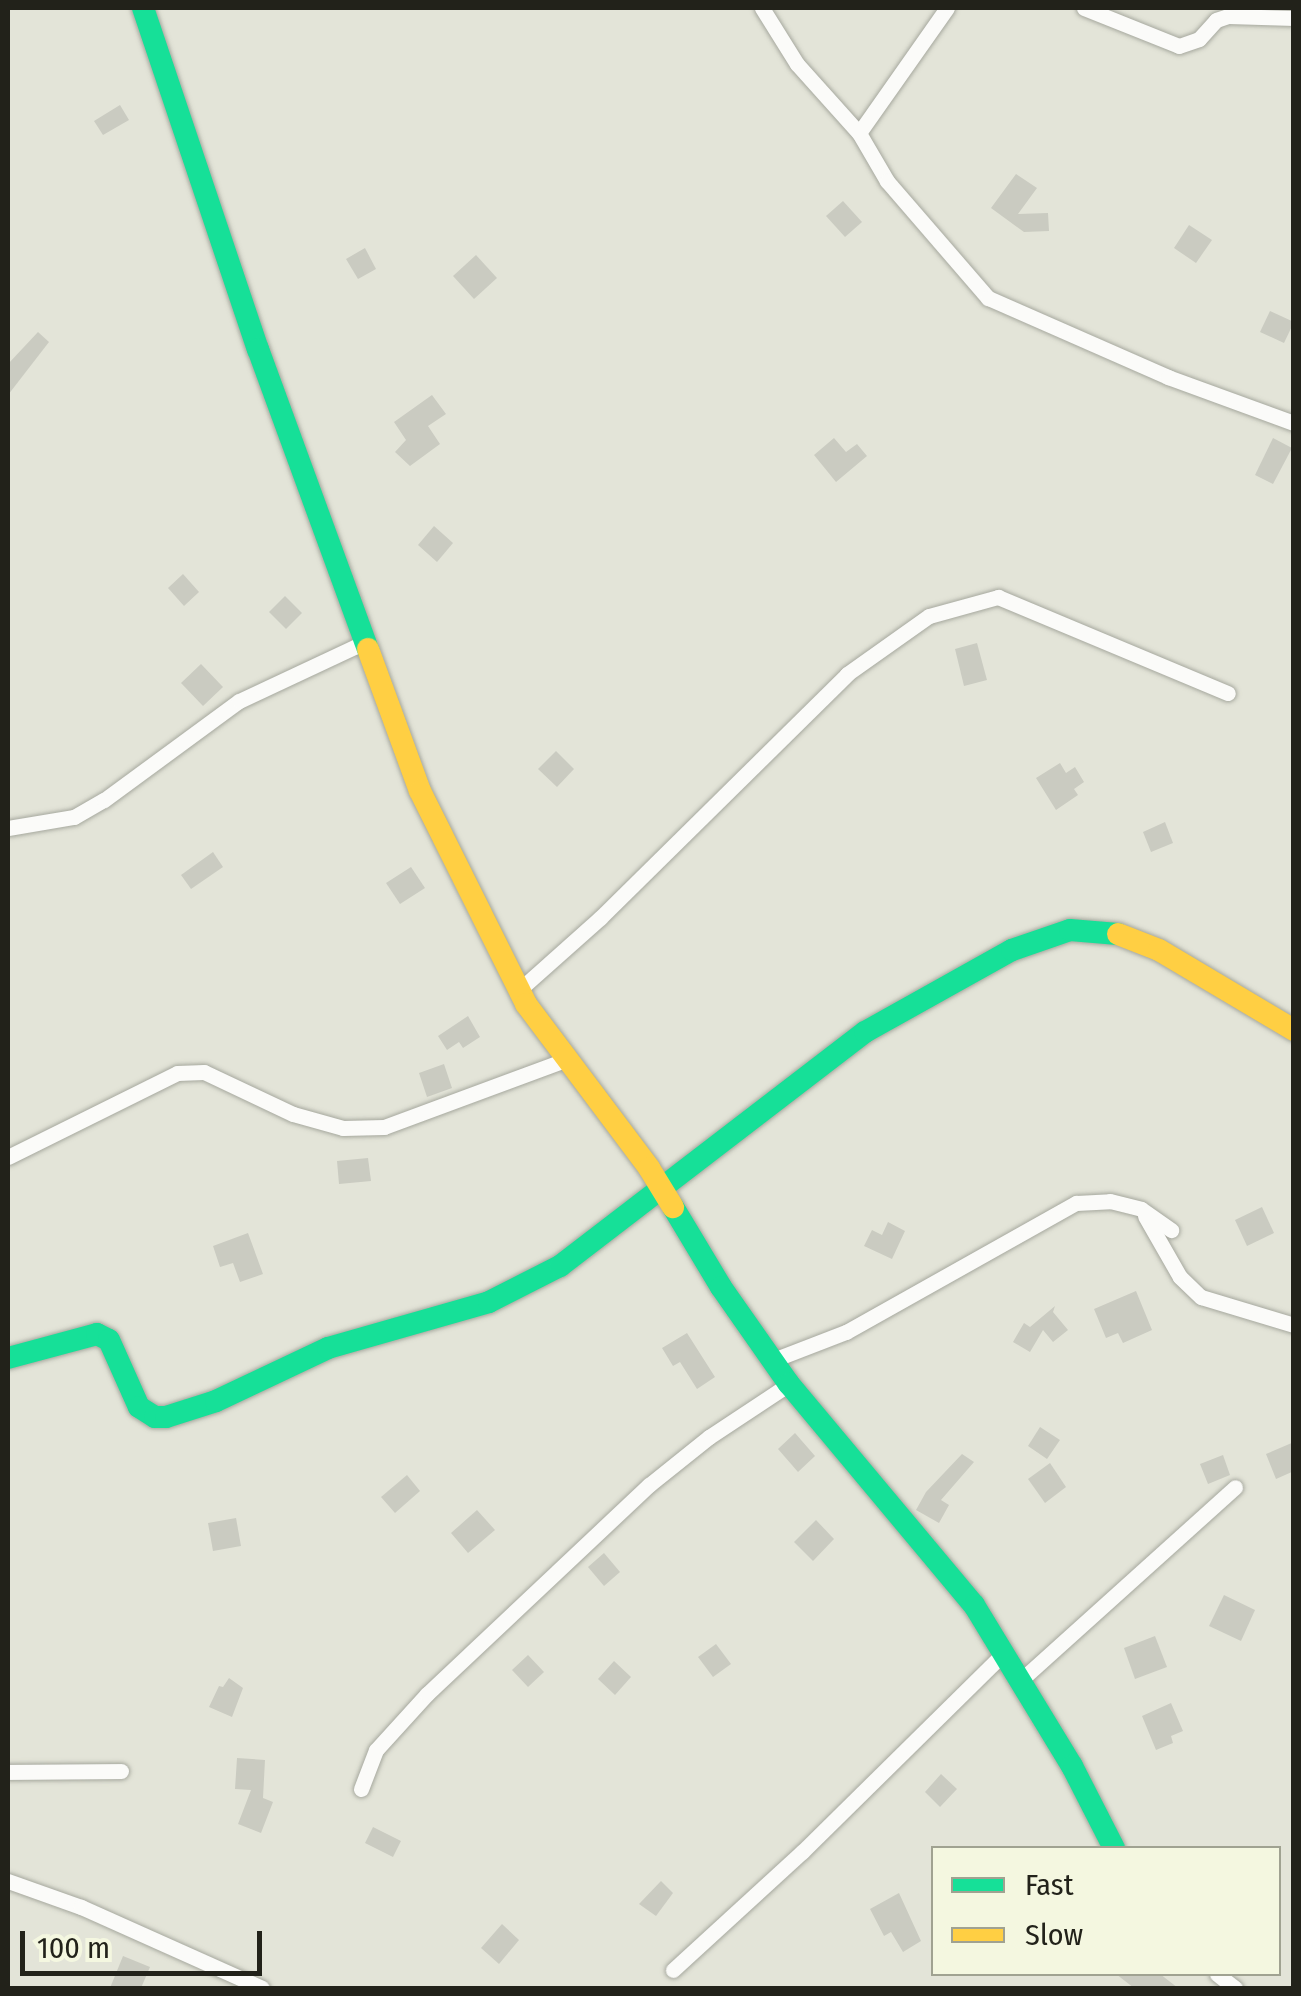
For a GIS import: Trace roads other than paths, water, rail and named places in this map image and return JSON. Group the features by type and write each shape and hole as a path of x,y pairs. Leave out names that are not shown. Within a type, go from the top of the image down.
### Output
{"street":[{"path":"143,8 258,349 420,791 518,991 565,1060 603,1102 721,1287 789,1384 974,1606 1113,1846"},
{"path":"762,8 796,64 859,133 887,182 988,298 1168,377 1294,423"},
{"path":"859,133 947,8"},
{"path":"1084,8 1178,46 1199,39 1216,20 1228,16 1294,18"},
{"path":"518,991 600,918 847,674 929,616 998,597 1228,693"},
{"path":"8,828 74,817 104,800 238,701 367,641"},
{"path":"8,1358 97,1334 109,1340 139,1407 155,1417 166,1418 216,1402 328,1348 489,1302 560,1266 865,1032 1012,950 1070,930 1106,930 1158,950 1294,1030"},
{"path":"8,1156 176,1073 204,1072 293,1114 343,1128 384,1127 565,1060"},
{"path":"773,1360 846,1332 1076,1203 1110,1201 1141,1209 1170,1230"},
{"path":"1141,1209 1180,1276 1201,1297 1294,1326"},
{"path":"360,1789 376,1750 427,1694 708,1436 789,1384"},
{"path":"1020,1680 1235,1487"},
{"path":"673,1970 802,1852 1004,1652"},
{"path":"8,1772 121,1771"},
{"path":"8,1881 81,1906 262,1988"}]}
